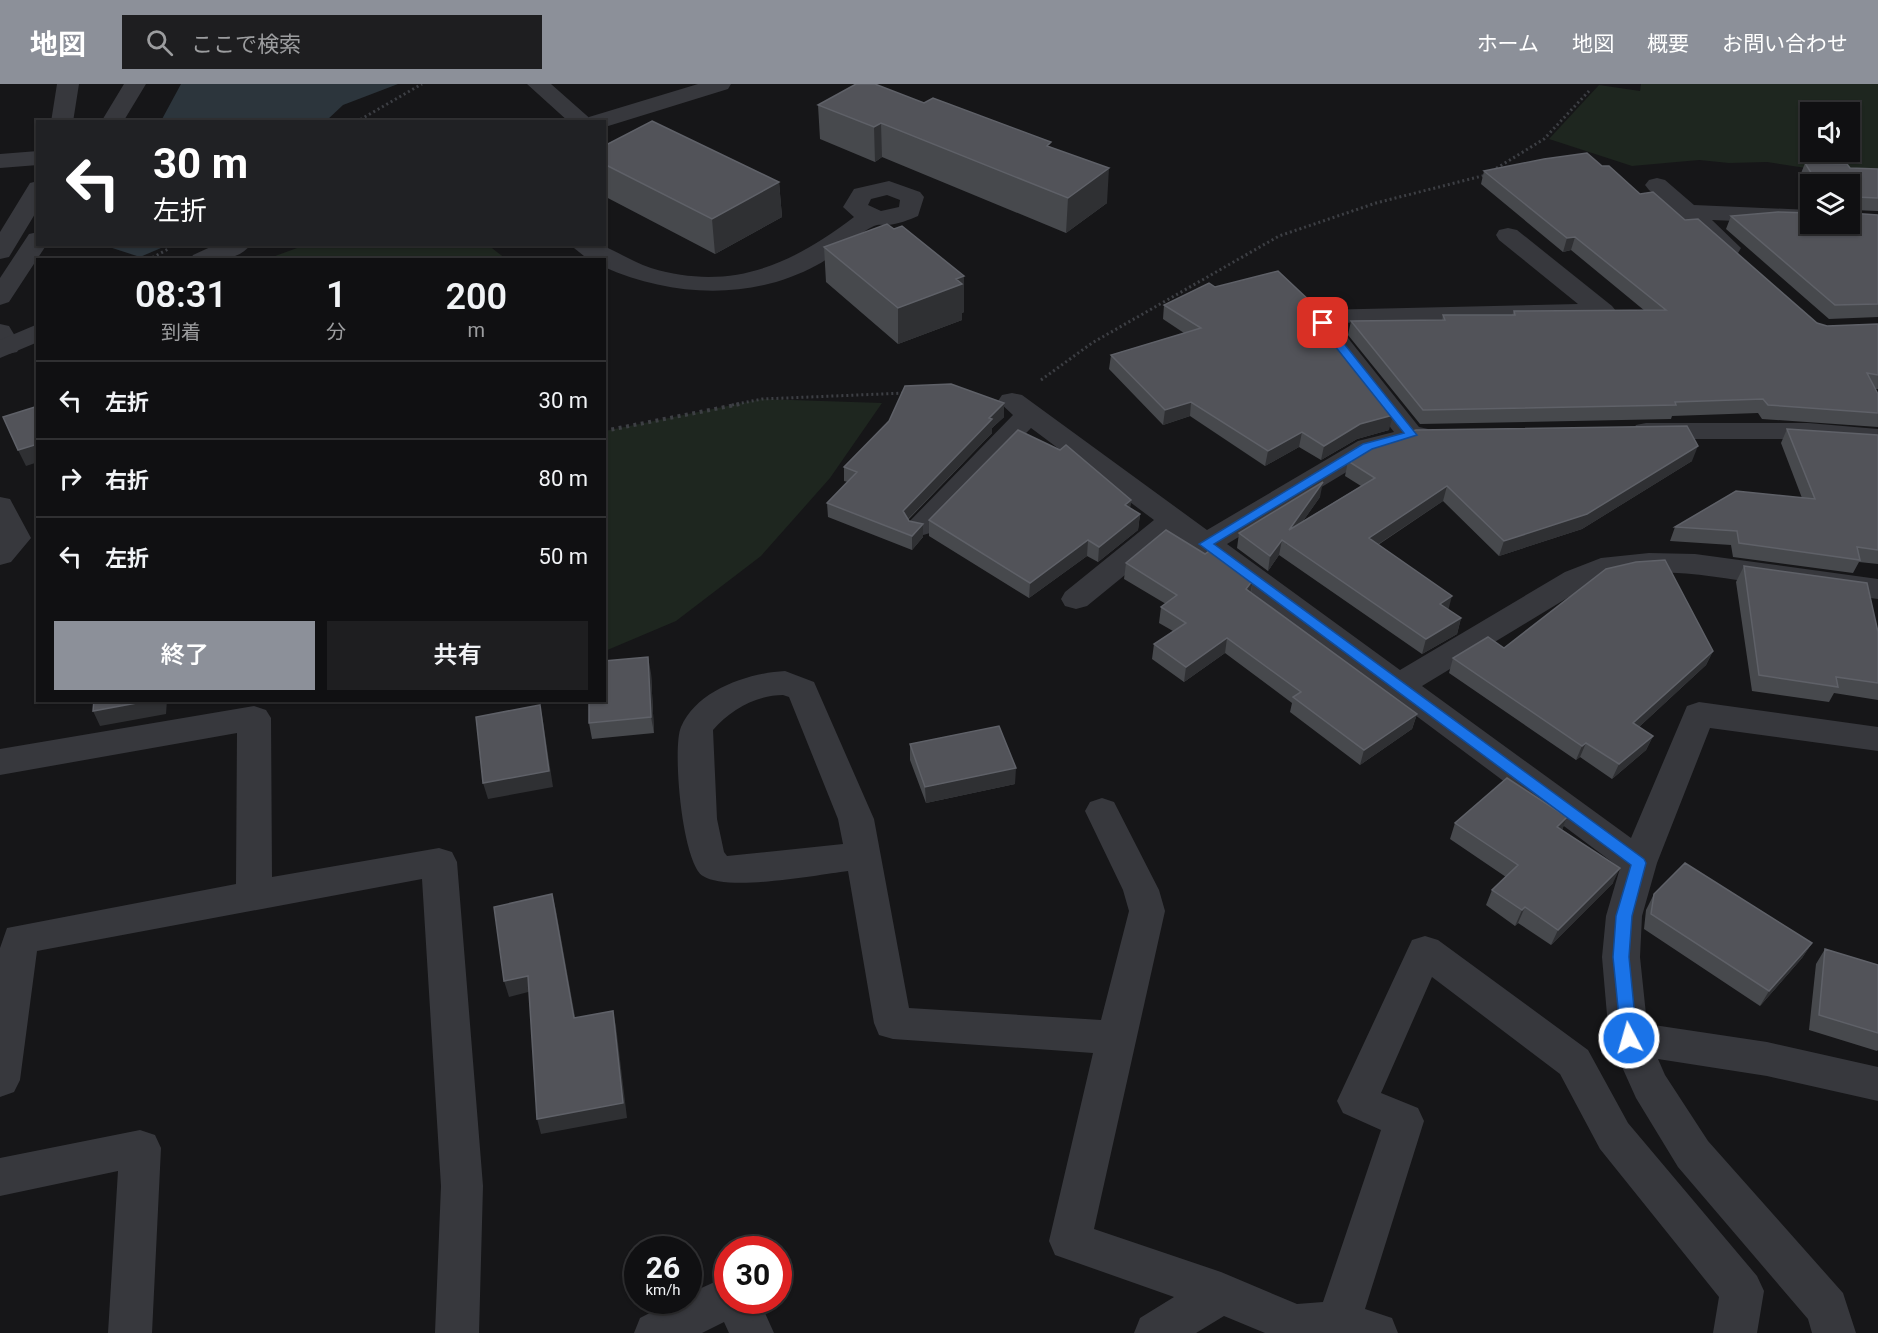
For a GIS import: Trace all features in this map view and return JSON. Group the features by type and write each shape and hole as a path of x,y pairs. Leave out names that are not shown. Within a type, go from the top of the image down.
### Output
{"street":[{"path":"62,120 68,84"},
{"path":"113,120 135,84"},
{"path":"538,84 581,120"},
{"path":"603,120 720,84"},
{"path":"0,161 36,158"},
{"path":"1657,185 1750,266"},
{"path":"0,252 36,191"},
{"path":"1688,212 1800,217"},
{"path":"585,246 624,268 669,282 706,284 770,275 795,267 836,243 869,218"},
{"path":"1411,435 1323,323 1328,315 1603,311 1508,235"},
{"path":"0,297 36,242"},
{"path":"207,258 234,246"},
{"path":"3,342 36,333"},
{"path":"920,526 1020,408 1639,863"},
{"path":"1616,431 1746,429 1818,432 1878,438"},
{"path":"1205,544 1368,447 1411,435 1441,434"},
{"path":"0,506 16,538 0,555"},
{"path":"1076,599 1173,520"},
{"path":"1398,686 1576,579 1601,568 1649,563 1695,564 1878,589"},
{"path":"861,856 732,870 721,869 711,862 701,838 696,729 703,716 721,704 764,685 786,683 802,690 856,819 893,1023 1116,1038"},
{"path":"1834,1333 1827,1308 1693,1154 1650,1086 1629,1038 1621,957 1624,916 1639,863 1699,714 1878,739"},
{"path":"0,762 254,718 254,895"},
{"path":"1102,812 1141,890 1147,911 1070,1241 1328,1329 1404,1121 1357,1101 1425,951 1574,1062 1614,1136 1742,1291 1735,1333"},
{"path":"0,1080 20,939 440,862 462,1186 457,1333"},
{"path":"1629,1038 1767,1059 1878,1084"},
{"path":"0,1177 140,1148 130,1333"},
{"path":"1156,1333 1221,1293"},
{"path":"656,1333 714,1304"},
{"path":"743,1314 753,1333"}],"path":[{"path":"360,120 405,96 422,84"},
{"path":"1020,408 1092,343 1279,236 1376,203 1486,175 1544,139 1589,91"},
{"path":"152,258 172,246"},
{"path":"606,431 762,399 908,393"}],"shaded area":[{"path":"181,84 398,84 343,105 327,120 162,120"},
{"path":"1641,84 1878,84 1878,179 1860,176 1860,174 1845,174 1767,162 1729,163 1699,160 1632,166 1549,139 1599,85 1640,91"},
{"path":"106,246 166,246 140,257"},
{"path":"303,246 489,246 505,258 270,258"},
{"path":"762,399 882,403 830,478 761,556 676,621 606,651 606,431"}],"building":[{"path":"856,84 875,84 924,103 933,98 1051,142 1047,146 1109,168 1068,198 881,123 874,127 818,105"},
{"path":"652,121 779,182 712,219 606,165 606,145"},
{"path":"1587,153 1602,166 1609,166 1640,194 1653,192 1685,220 1698,219 1817,323 1827,326 1878,324 1878,375 1867,373 1878,394 1878,413 1768,405 1763,399 1675,402 1676,405 1423,410 1351,321 1445,320 1443,315 1515,315 1514,311 1666,310 1575,237 1567,238 1484,171"},
{"path":"1805,163 1847,164 1850,168 1878,169 1878,198 1860,197 1860,174 1812,174"},
{"path":"1800,213 1800,234 1860,234 1860,214 1878,215 1878,304 1835,305 1731,216"},
{"path":"887,224 894,229 902,226 964,276 956,279 962,284 898,308 824,247"},
{"path":"1278,271 1313,304 1311,310 1393,415 1360,424 1324,446 1302,432 1268,451 1191,402 1165,410 1111,355 1201,328 1164,305 1209,283 1215,287"},
{"path":"951,384 1004,403 989,418 992,419 903,511 909,521 923,524 912,536 827,503 857,472 844,467 889,421 905,386"},
{"path":"36,407 36,445 18,450 3,417"},
{"path":"1687,426 1698,446 1587,514 1504,541 1447,486 1369,538 1452,596 1440,604 1461,618 1426,639 1282,540 1270,556 1239,533 1323,482 1289,530 1375,478 1348,461 1382,440 1416,430"},
{"path":"1787,429 1878,435 1878,550 1857,547 1860,560 1739,543 1737,531 1675,527 1736,491 1815,499"},
{"path":"1018,430 1060,450 1066,445 1131,500 1125,505 1140,514 1099,547 1088,540 1030,583 929,520"},
{"path":"1166,530 1205,554 1212,549 1253,580 1246,589 1417,714 1364,750 1293,697 1301,692 1227,638 1186,667 1154,644 1186,623 1161,607 1177,595 1126,563"},
{"path":"1665,560 1713,651 1633,723 1653,736 1619,764 1586,743 1582,746 1453,658 1488,637 1504,648 1606,569 1636,562"},
{"path":"1744,566 1867,583 1878,632 1878,683 1836,677 1838,687 1759,675"},
{"path":"648,657 651,717 589,723 589,702 606,702 606,661"},
{"path":"94,702 142,702 93,711"},
{"path":"540,705 549,771 483,783 476,717"},
{"path":"999,726 1016,768 925,787 910,744"},
{"path":"1507,778 1567,817 1557,827 1620,868 1558,930 1525,907 1522,910 1492,890 1518,865 1455,823"},
{"path":"1685,863 1812,943 1769,991 1651,914 1654,894"},
{"path":"552,894 574,1018 613,1011 623,1103 537,1119 528,976 504,981 494,907"},
{"path":"1825,949 1878,965 1878,1033 1819,1015"}],"route":[{"path":"1323,323 1411,435 1368,447 1205,544 1639,863 1624,916 1621,957 1629,1038"}]}
